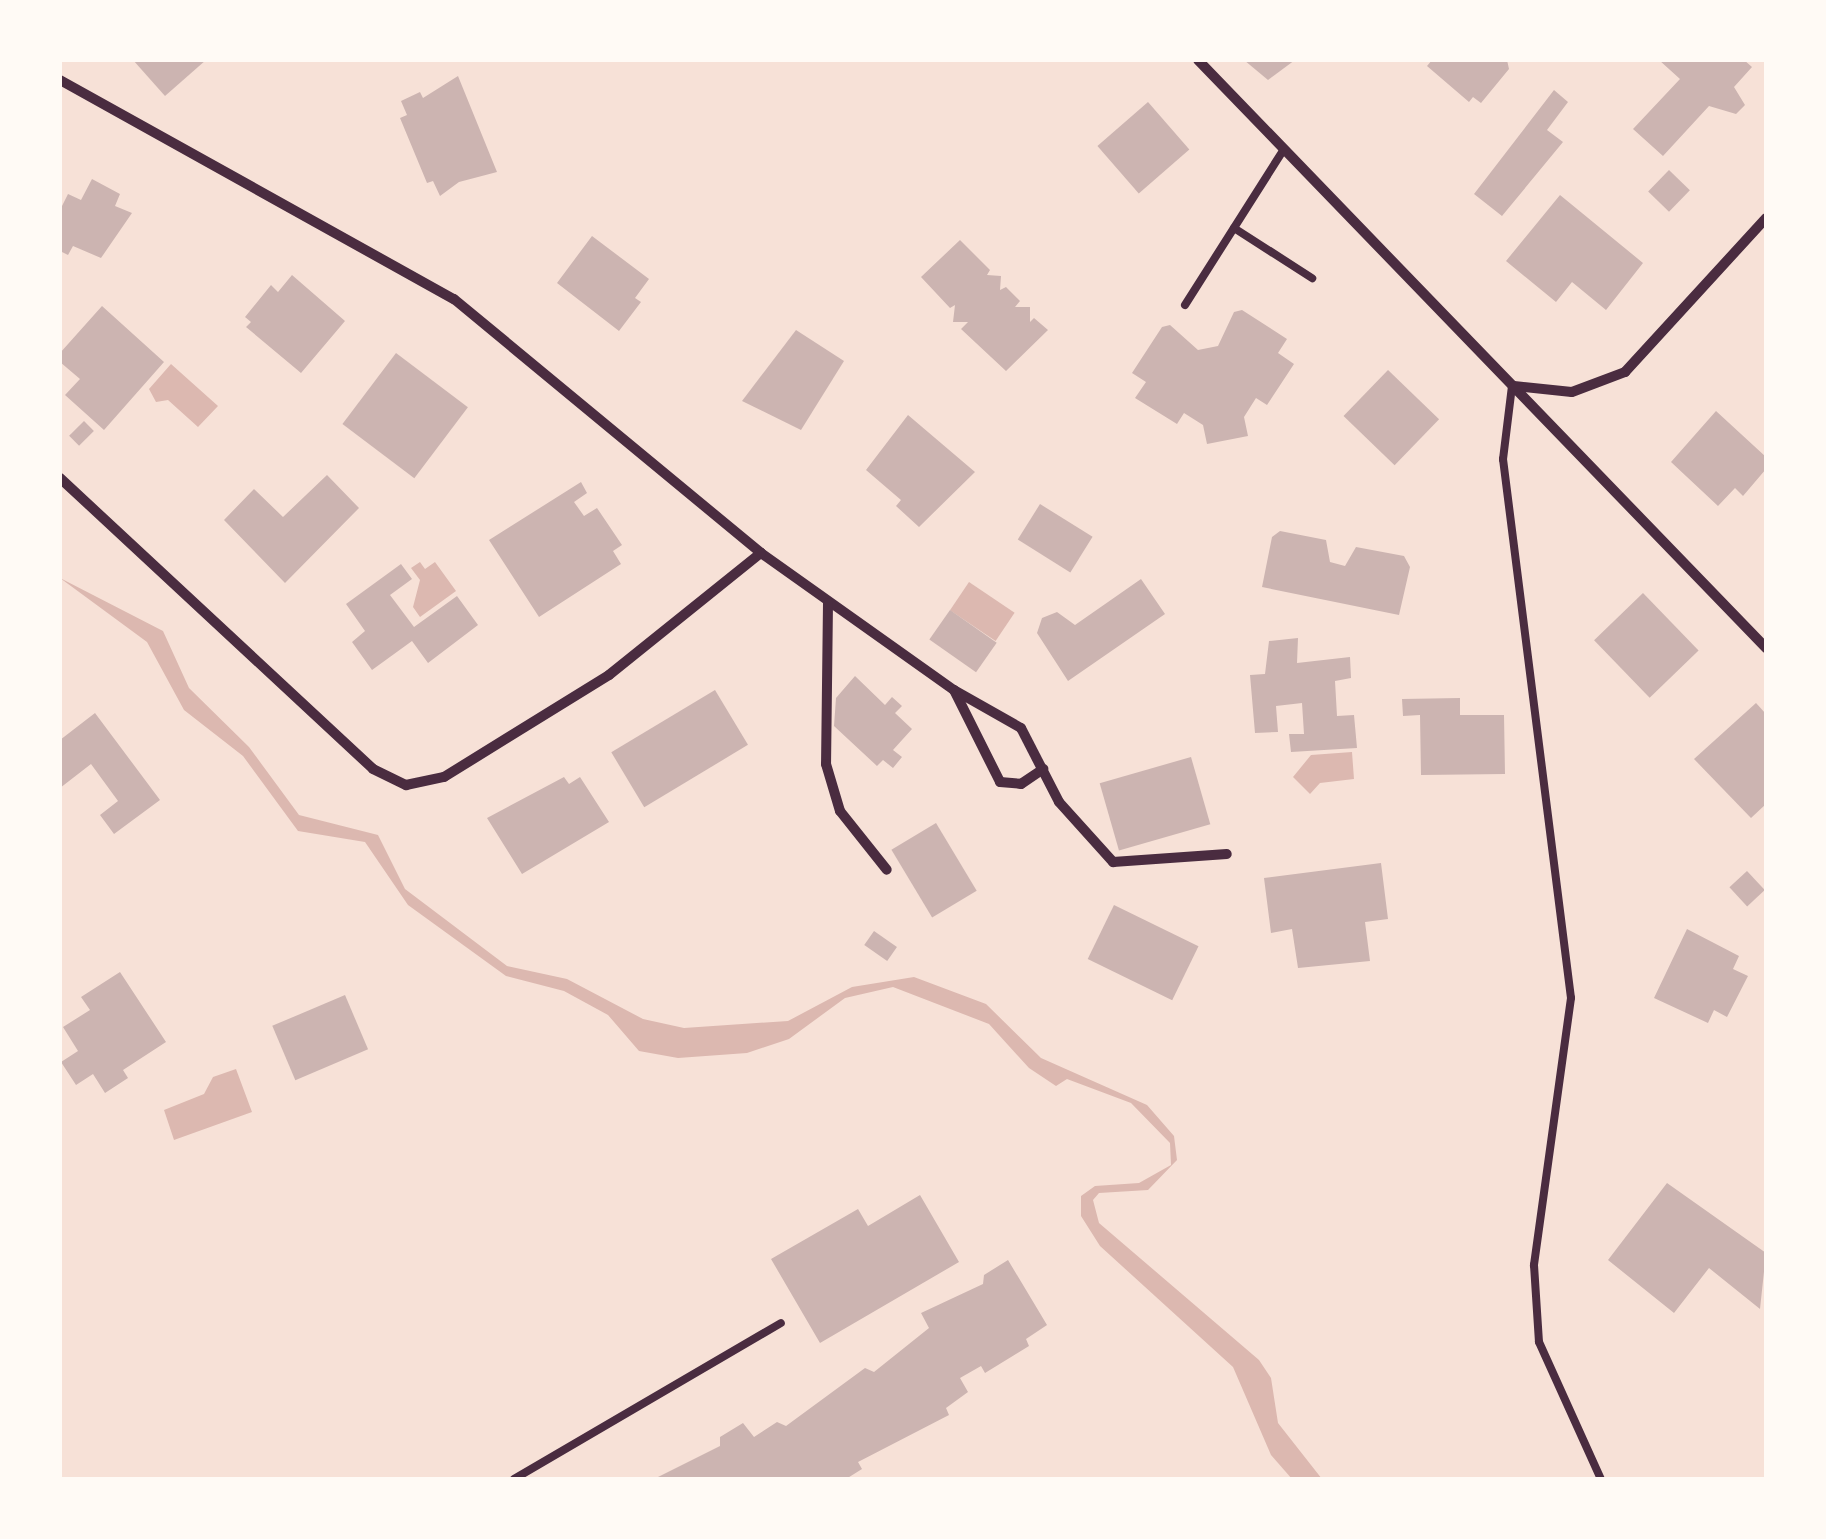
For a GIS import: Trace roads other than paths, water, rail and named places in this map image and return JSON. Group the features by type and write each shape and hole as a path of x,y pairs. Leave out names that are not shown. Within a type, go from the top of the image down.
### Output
{"street":[{"path":"1198,60 1766,648"},
{"path":"60,80 454,298 761,554 954,690 1021,728 1059,802 1113,862 1227,854"},
{"path":"1512,386 1572,392 1625,372 1766,218"},
{"path":"60,478 372,770 406,785 444,777 609,675 761,554"},
{"path":"828,603 826,764 840,811 887,870"},
{"path":"954,690 1000,782 1021,784 1044,769"}],"lane":[{"path":"1185,306 1284,149"},
{"path":"1234,228 1312,278"},
{"path":"1512,386 1503,459 1571,998 1534,1265 1540,1342 1601,1479"},
{"path":"514,1479 781,1324"}]}
